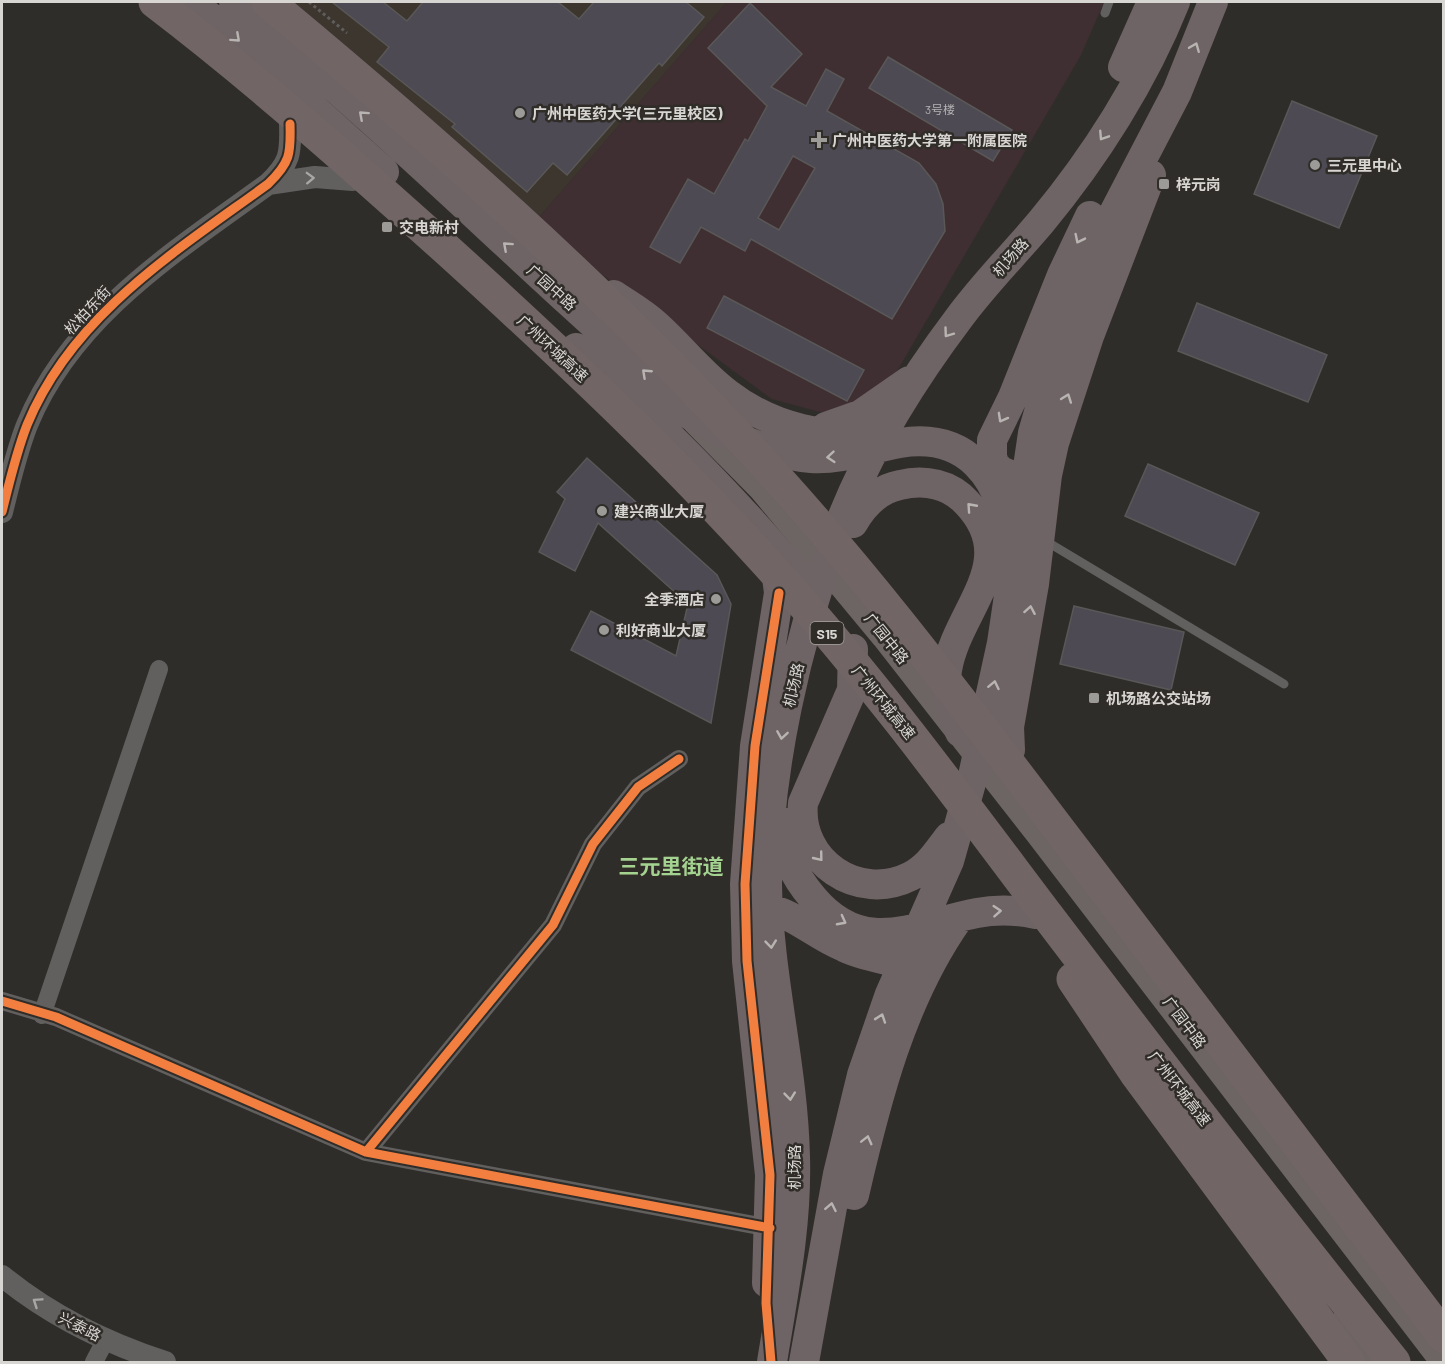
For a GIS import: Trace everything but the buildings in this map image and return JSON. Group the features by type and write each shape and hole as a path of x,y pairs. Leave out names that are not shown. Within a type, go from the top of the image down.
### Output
{"highway":[{"name":"广州环城高速","path":"155,2 206,41 322,138 542,337 668,458 762,557 841,648 973,827 1394,1362"},
{"name":"广园中路","path":"191,2 280,77 617,385 760,528 853,643"},
{"name":"广园中路","path":"234,2 428,174 689,414"},
{"path":"268,2 378,95 578,276 696,391 807,511 902,627 1051,819 1411,1294 1439,1342"},
{"path":"614,295 654,322 728,394 749,409 778,422 807,431 850,435 884,429 910,418 919,411 977,325 1005,246 1021,218 1126,64 1152,2"},
{"name":"机场路","path":"772,1362 788,1265 794,1193 793,1124 770,936 767,885 771,820 790,693 822,577 852,497 896,413 921,372 960,316 1039,224 1104,134 1164,30 1175,2"},
{"path":"1010,750 1009,727 1034,584 1047,475 1064,408 1163,143 1178,92 1213,2"},
{"path":"1047,475 1036,480 1019,478 1001,471 992,456 992,440 1013,397 1062,275 1133,134 1164,30"},
{"path":"804,1362 840,1163 862,1075 890,994 946,868 973,827 1033,433 1060,341 1103,234 1178,92"},
{"path":"614,295 720,401 753,422 798,430 820,428 860,415 921,372"},
{"path":"689,414 752,444 810,458 839,457 913,441 947,446 967,455 988,478 999,496 1009,544 1007,610"},
{"path":"822,577 855,519 874,495 883,490 918,482 937,484 959,494 972,507 987,531 990,561 986,578 956,640 947,670 949,697 960,732"},
{"path":"760,528 776,566 779,593 751,781 745,906 747,961 770,1175 766,1303 772,1362"},
{"path":"853,643 852,690 803,803 801,819 804,831 818,857 841,877 864,884 883,885 912,876 973,827"},
{"path":"777,781 782,841 804,888 827,913 847,925 890,934 909,932 977,913 1018,910 1036,914"},
{"path":"973,827 1103,1027 1300,1262 1349,1362"},
{"path":"745,906 772,907 847,948 927,970"},
{"path":"823,1362 853,1196 868,1134 894,1050 927,970 958,919"},
{"path":"1300,1262 1337,1362"}],"main road":[{"path":"138,2 214,60 290,124 568,376 673,478 779,593"},
{"path":"283,2 366,70 614,295"},
{"path":"280,77 290,124"},
{"path":"428,174 488,179"},
{"path":"353,180 391,191 424,208"},
{"path":"564,248 566,299"},
{"path":"457,274 522,298"},
{"path":"568,376 617,385"},
{"name":"广园中路","path":"689,414 763,489 799,531 1039,832 1315,1194 1439,1342"},
{"name":"广园中路","path":"853,643 1165,1046 1272,1189 1300,1262 1359,1302 1388,1362"},
{"path":"1010,750 1039,832 1088,855 1110,924"},
{"path":"1010,750 1314,1155 1439,1342"},
{"path":"1036,914 1091,950"},
{"path":"1036,914 1172,1097 1300,1262 1372,1362"},
{"path":"1188,1026 1229,1044"},
{"path":"1165,1046 1172,1097"},
{"path":"1314,1155 1315,1194"},
{"path":"1227,1169 1272,1189"}],"street":[{"name":"松柏东街","path":"2,512 27,426 56,371 81,336 139,280 268,184 284,169 289,158 290,124"},
{"path":"268,184 315,177 353,180"},
{"path":"42,1015 159,669"},
{"path":"366,1152 553,925 594,844 638,787 679,759"},
{"path":"2,1001 42,1015 56,1017 366,1152 770,1228"},
{"name":"兴泰路","path":"2,1276 41,1306 106,1340 165,1362"},
{"path":"94,1362 106,1340"}],"lane":[{"path":"1105,13 1109,2"},
{"path":"1040,538 1284,684"}],"path":[{"path":"309,2 347,33"}],"shaded area":[{"name":"广州中医药大学(三元里校区)","path":"285,2 727,2 533,224"},
{"name":"广州中医药大学第一附属医院","path":"727,2 1104,2 1081,55 893,378 835,416 772,399 533,224"}],"cycle path":[{"path":"2,512 27,425 47,386 71,350 130,288 275,177 288,157 290,124"},
{"path":"771,1362 766,1303 770,1175 747,961 745,884 755,746 779,593"},
{"path":"366,1152 553,925 593,844 638,787 679,759"},
{"path":"2,1001 56,1017 366,1152 770,1228"}],"place":[{"name":"广州中医药大学(三元里校区)","path":"520,113"},
{"name":"广州中医药大学第一附属医院","path":"819,140"},
{"name":"三元里中心","path":"1315,165"},
{"name":"梓元岗","path":"1164,184"},
{"name":"交电新村","path":"387,227"},
{"name":"建兴商业大厦","path":"602,511"},
{"name":"全季酒店","path":"716,599"},
{"name":"利好商业大厦","path":"604,630"},
{"name":"机场路公交站场","path":"1094,698"}],"district":[{"name":"三元里街道","path":"671,865"}]}
